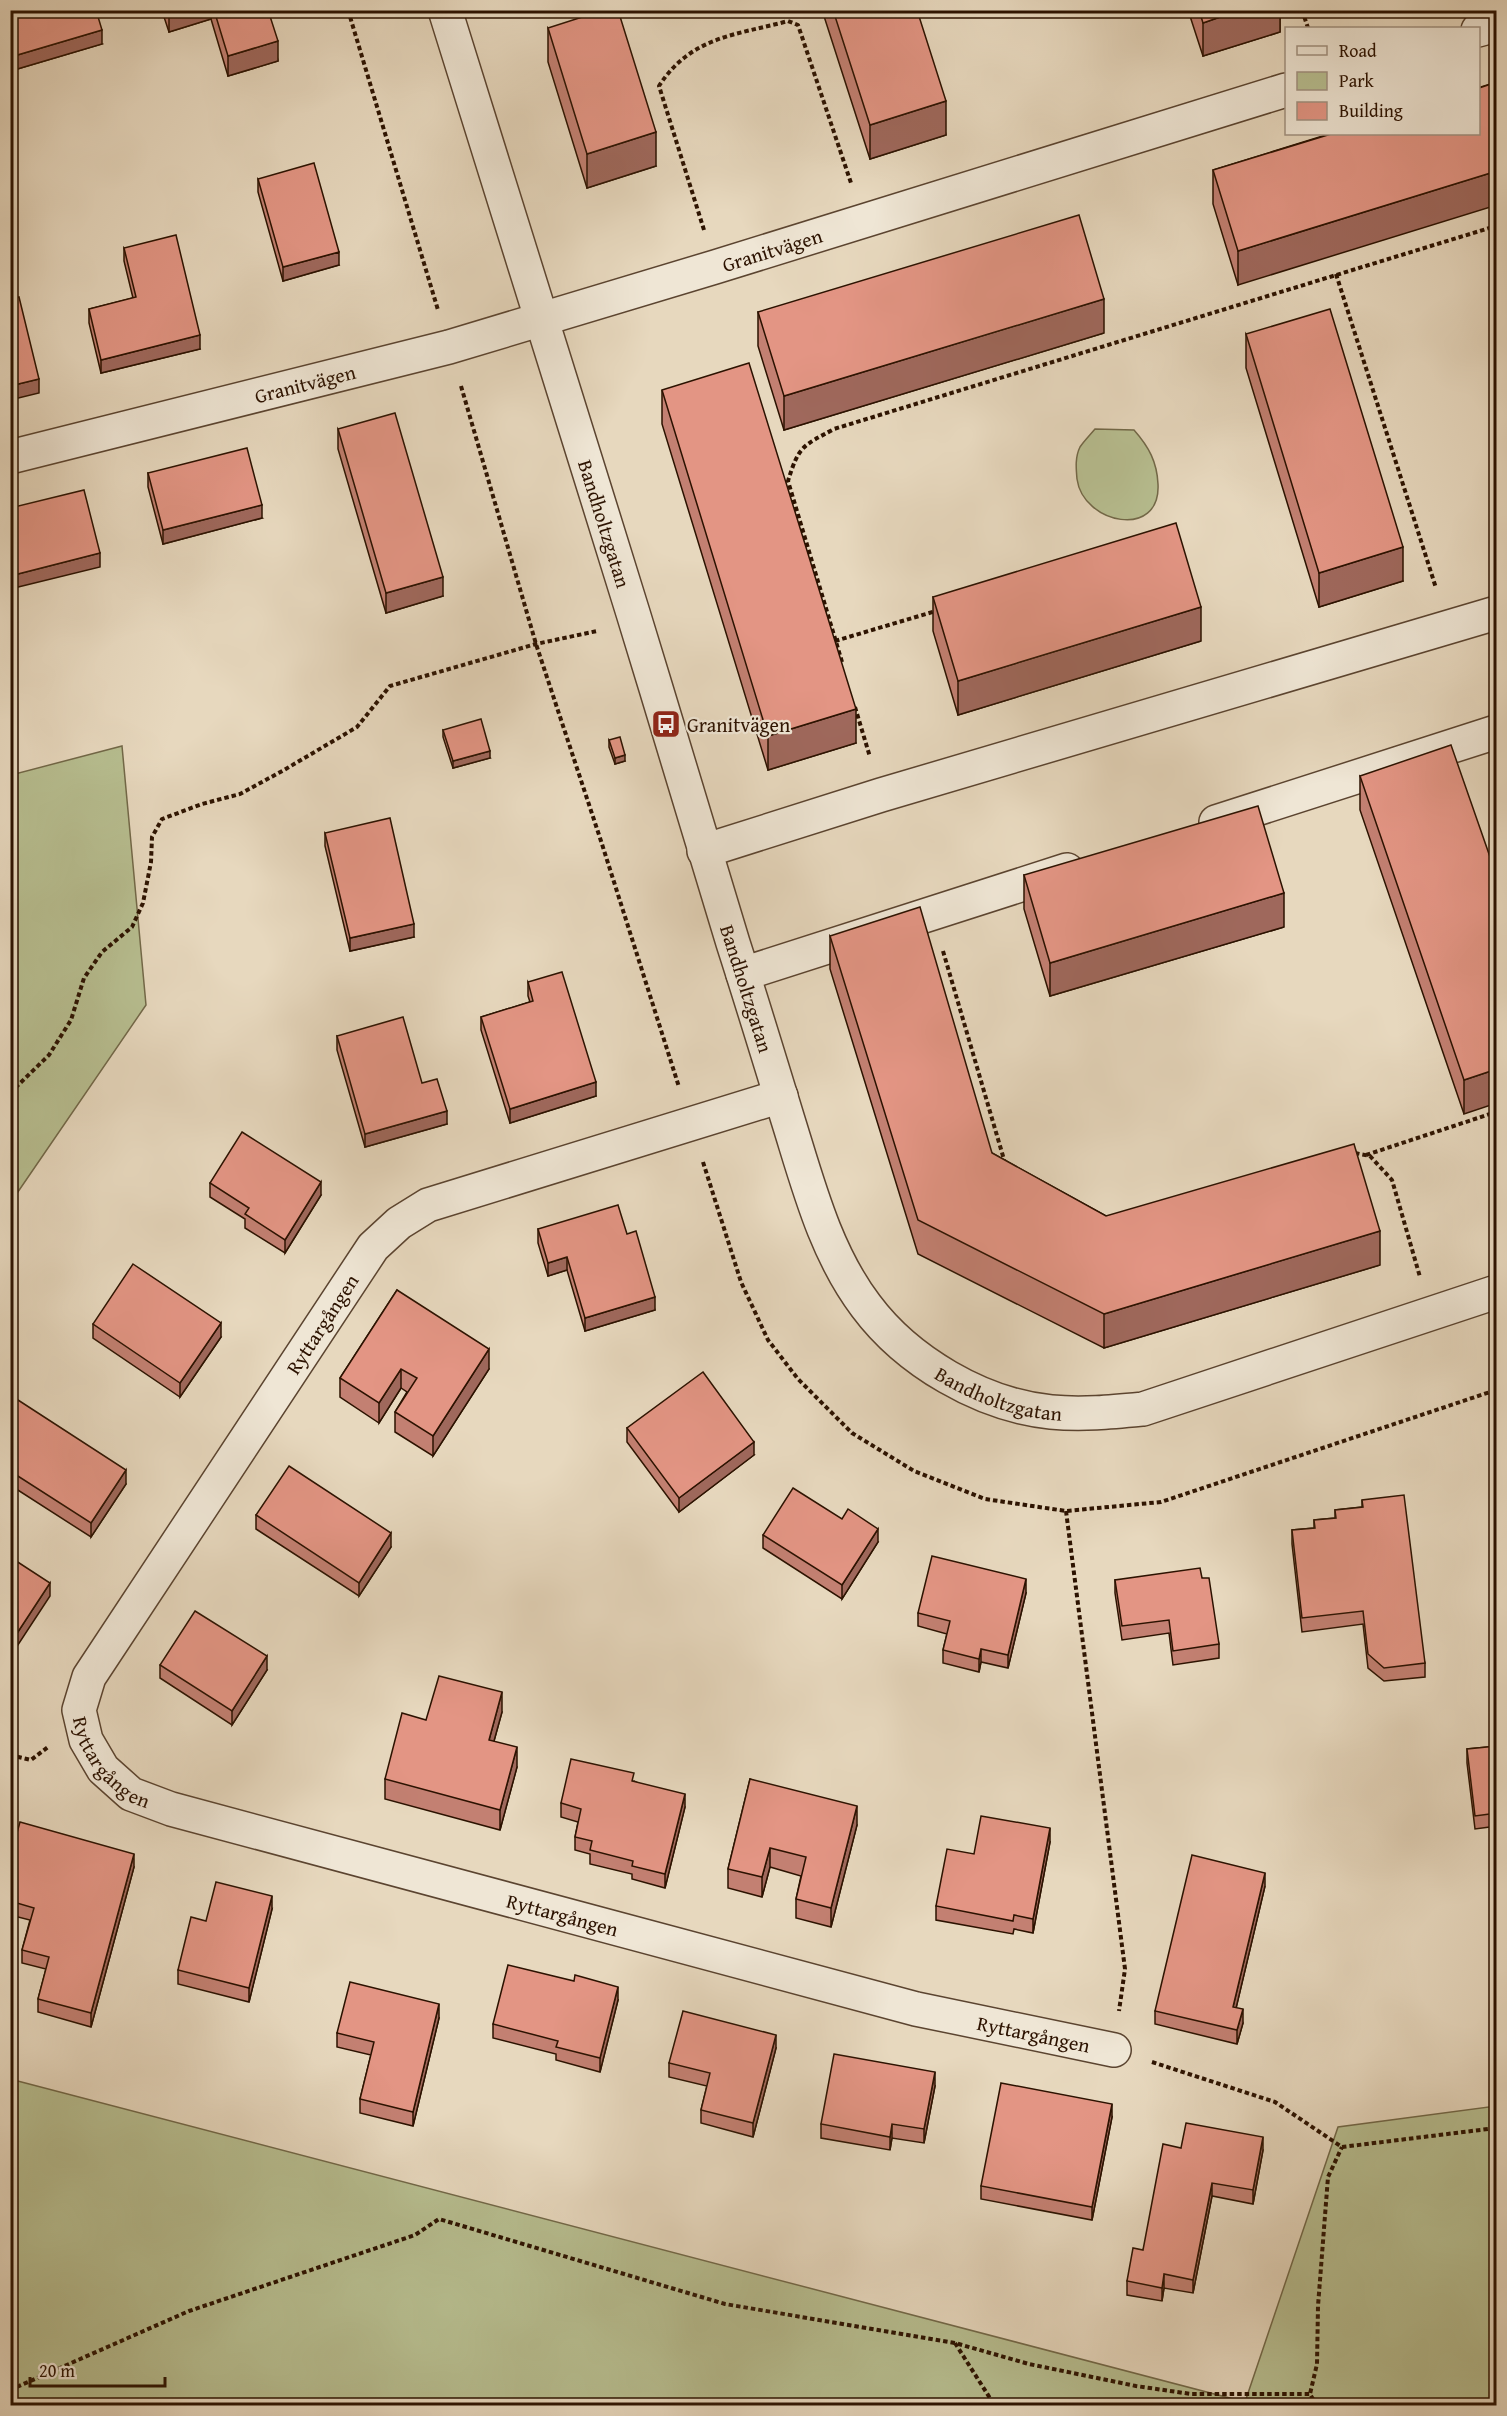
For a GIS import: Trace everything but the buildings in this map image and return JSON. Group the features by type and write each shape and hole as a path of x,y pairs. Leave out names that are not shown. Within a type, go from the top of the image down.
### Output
{"street":[{"name":"Bandholtzgatan","path":"445,10 808,1183 834,1255 865,1305 894,1339 924,1363 956,1382 1003,1401 1046,1412 1099,1414 1143,1409 1497,1292"},
{"path":"1480,30 1497,25"},
{"name":"Granitvägen","path":"10,457 449,347 1285,91"},
{"path":"704,851 881,795 1497,613"},
{"path":"1191,830 1497,732"},
{"path":"743,974 1090,863"},
{"name":"Ryttargången","path":"781,1096 428,1205 399,1223 373,1247 89,1677 79,1710 86,1740 103,1769 130,1794 171,1809 916,2008 1114,2050"}],"path":[{"path":"348,10 536,644 691,1125"},
{"path":"1302,10 1308,27"},
{"path":"715,267 659,86 670,69 693,50 725,35 789,21 798,25 864,221"},
{"path":"842,663 789,481 795,457 807,443 834,429 1497,226"},
{"path":"1336,274 1448,626"},
{"path":"836,641 947,608"},
{"path":"10,1093 49,1055 71,1020 84,978 102,952 132,927 143,903 151,862 152,837 162,819 202,804 240,794 284,770 357,727 390,686 536,644 594,632 634,616"},
{"path":"852,696 881,795"},
{"path":"932,913 1006,1169"},
{"path":"1366,1156 1497,1112"},
{"path":"1347,1152 1370,1156 1392,1180 1431,1314"},
{"path":"1066,1511 1125,1969 1114,2050 1275,2102 1342,2147 1497,2128"},
{"path":"1317,2406 1310,2394 1317,2364 1318,2306 1328,2177 1342,2147"},
{"path":"10,2390 189,2311 415,2235 439,2219 725,2304 955,2343 1029,2364 1136,2386 1191,2394 1310,2394"},
{"path":"955,2343 995,2406"}],"green space":[{"path":"1095,429 1134,430 1148,449 1156,469 1158,484 1156,502 1147,513 1135,519 1121,519 1106,515 1093,507 1082,494 1077,479 1077,455 1080,447"},
{"path":"122,746 146,1005 11,1202 11,775"},
{"path":"10,2079 1245,2402 1338,2127 1496,2106 1496,2405 11,2405"}],"place":[{"name":"Granitvägen","path":"666,724"}]}
